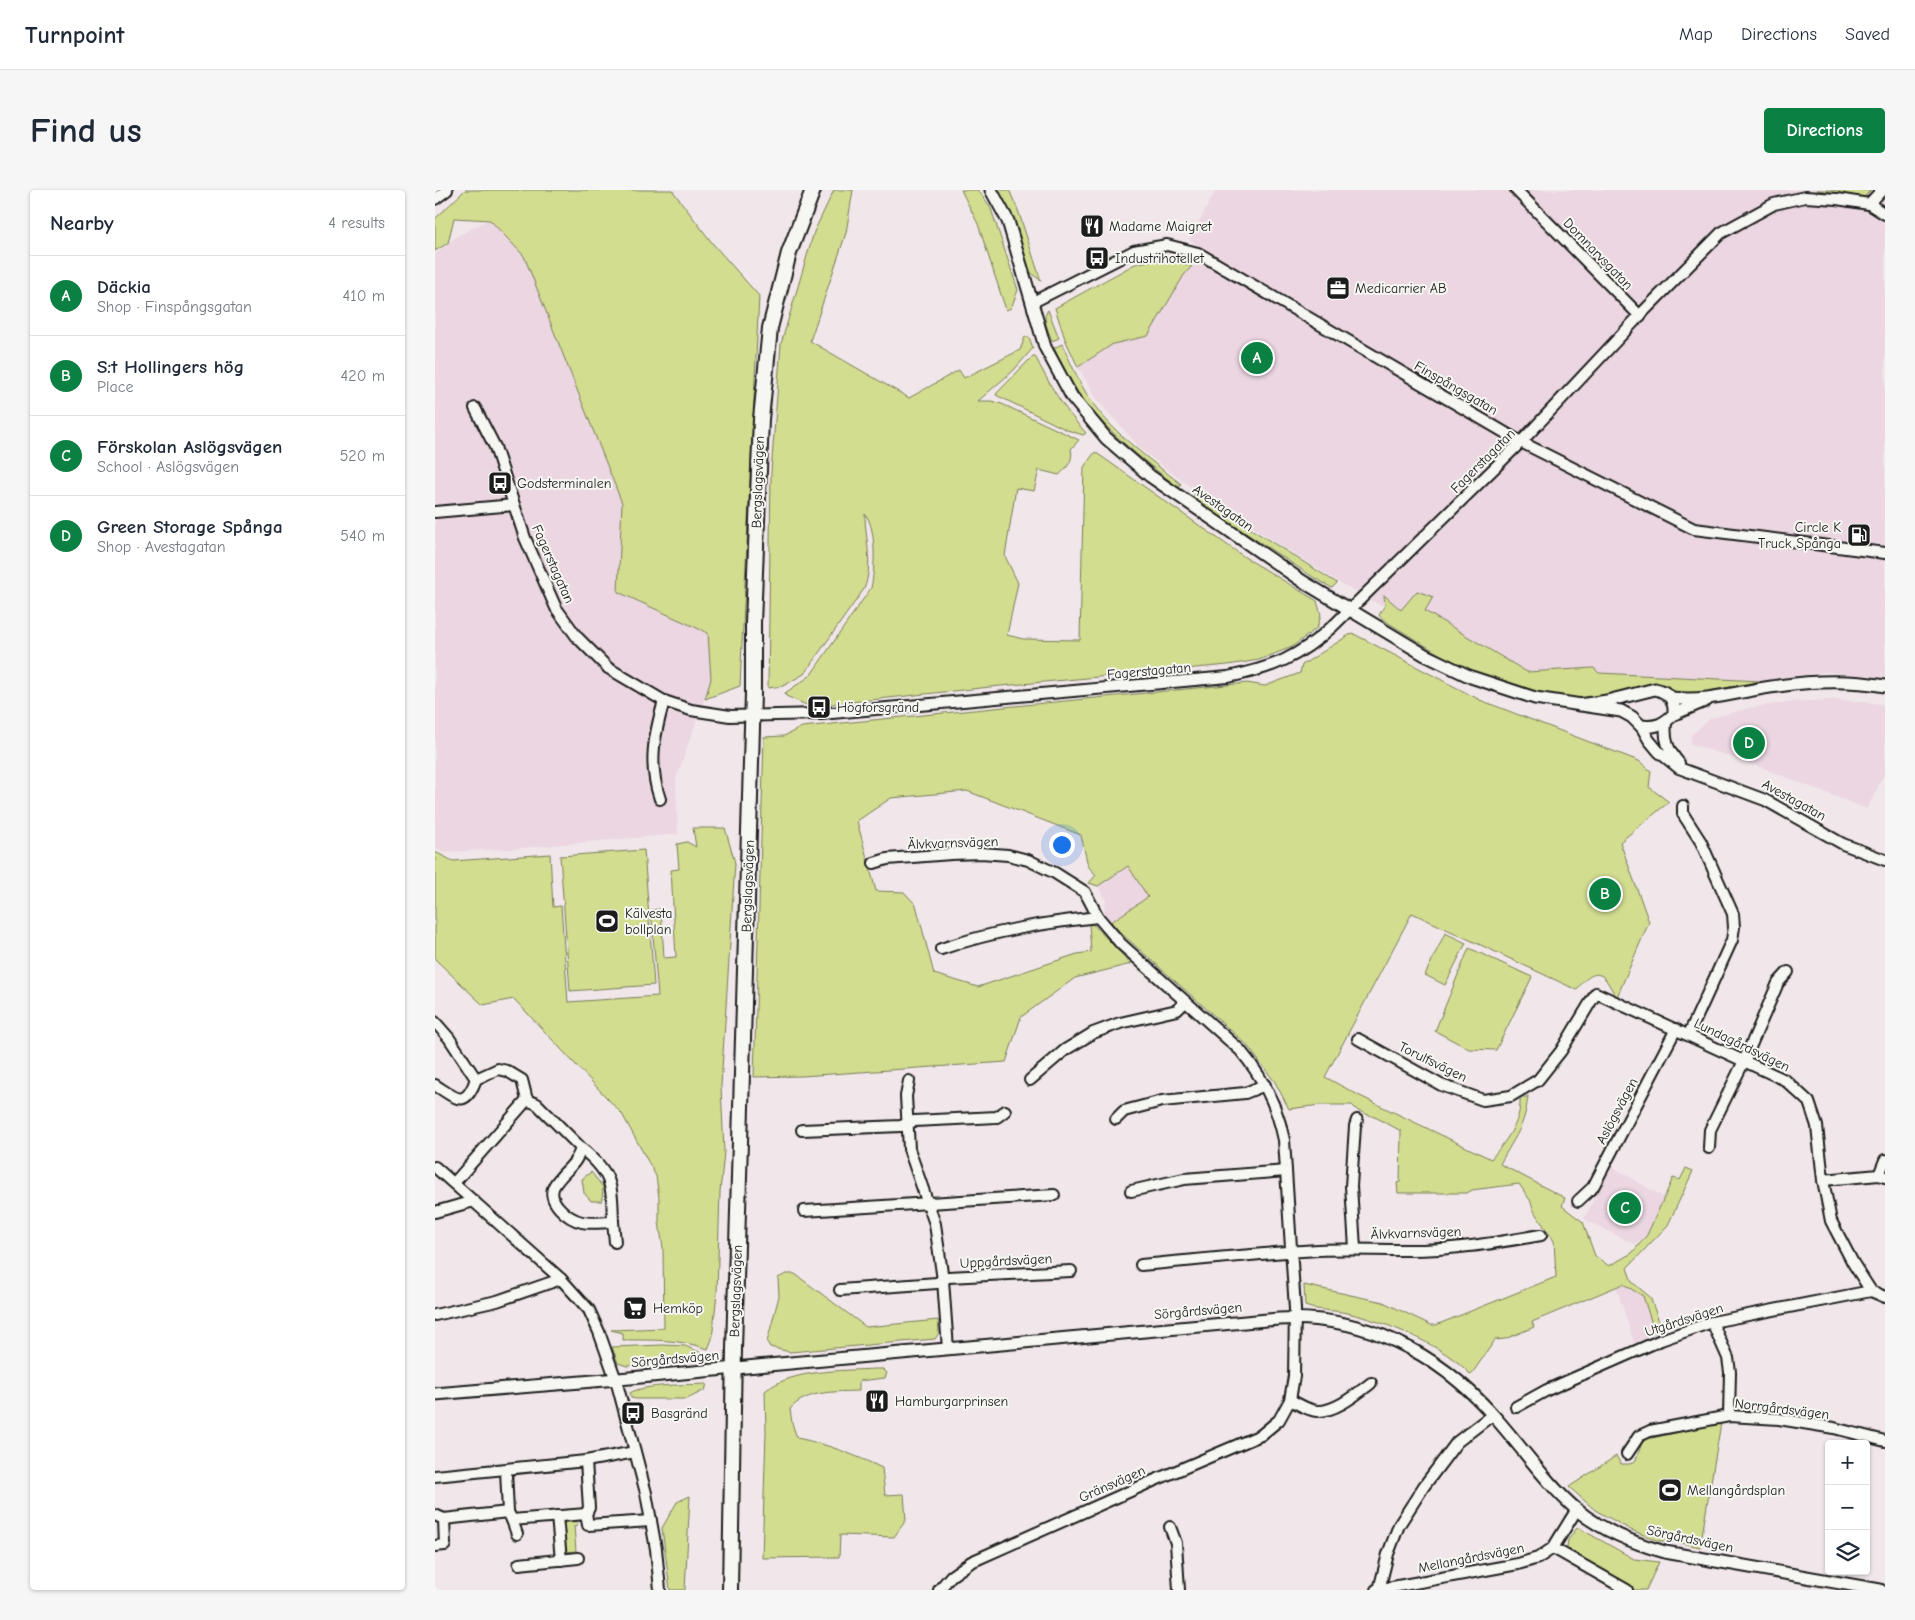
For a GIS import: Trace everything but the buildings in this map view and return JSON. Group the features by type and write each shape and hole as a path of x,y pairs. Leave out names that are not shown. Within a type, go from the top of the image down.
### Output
{"main road":[{"name":"Bergslagsvägen","path":"729,1590 753,623 761,420 770,328 789,253 813,190"}],"street":[{"path":"435,199 447,190"},
{"name":"Avestagatan","path":"991,190 1008,221 1049,356 1072,396 1106,438 1150,476 1302,581 1425,656 1471,677 1535,698 1621,711 1641,726 1649,740 1671,763 1765,800 1843,844 1885,860"},
{"name":"Domnarvsgatan","path":"1516,190 1639,316"},
{"path":"1882,190 1869,204 1885,214"},
{"name":"Fagerstagatan","path":"475,408 495,447 525,538 556,608 577,637 608,668 664,701 691,710 727,716 821,714 1228,677 1257,672 1289,659 1312,644 1350,610 1521,442 1639,316 1721,233 1774,204 1805,194 1869,204"},
{"name":"Finspångsgatan","path":"1033,302 1134,251 1167,245 1198,253 1521,442 1694,529 1885,553"},
{"path":"435,512 514,505"},
{"path":"1641,726 1658,726 1666,723 1674,714 1715,697 1779,685 1823,682 1867,683 1885,686"},
{"name":"Avestagatan","path":"1579,705 1607,702 1655,689 1661,690 1672,698 1715,697"},
{"path":"1631,717 1630,708 1636,693"},
{"path":"1672,698 1675,706 1674,714"},
{"path":"660,799 656,788 653,754 654,734 664,701"},
{"name":"Avestagatan","path":"1666,723 1664,734 1671,754 1688,770"},
{"path":"1683,806 1683,814 1701,842 1733,914 1734,927 1732,940 1689,1034"},
{"name":"Älvkvarnsvägen","path":"874,863 887,859 951,854 1008,855 1028,860 1055,873 1085,892 1098,917 1121,944 1240,1050 1254,1066 1272,1098 1280,1118 1284,1140 1295,1318"},
{"path":"941,949 975,938 1028,925 1098,917"},
{"path":"1709,1148 1710,1130 1744,1061 1779,982 1788,972"},
{"name":"Lundagårdsvägen","path":"1596,993 1689,1034 1785,1080 1809,1102 1817,1126 1823,1180 1831,1221 1853,1263 1871,1291"},
{"name":"Torulfsvägen","path":"1359,1039 1441,1085 1483,1100 1511,1096 1538,1080 1561,1051 1596,993"},
{"path":"1030,1080 1065,1050 1093,1033 1120,1023 1177,1010 1185,1002"},
{"path":"435,1022 449,1038 476,1079"},
{"name":"Aslögsvägen","path":"1578,1201 1593,1187 1676,1029"},
{"path":"435,1085 449,1094 463,1099 467,1098 476,1079 498,1070 507,1071 522,1080 527,1100"},
{"name":"Uppgårdsvägen","path":"909,1081 906,1096 909,1149 935,1224 943,1280 948,1349"},
{"path":"1115,1119 1124,1111 1162,1101 1245,1093 1265,1085"},
{"path":"527,1100 537,1104 602,1167 612,1190 615,1242"},
{"path":"454,1183 527,1100"},
{"path":"802,1130 901,1126 914,1120 997,1117 1005,1111"},
{"path":"1355,1248 1351,1186 1357,1120"},
{"path":"581,1148 579,1157 553,1187 552,1194 556,1204 568,1216 581,1222 613,1222"},
{"path":"1823,1180 1882,1176 1885,1160"},
{"path":"435,1167 561,1279 589,1310 616,1380 646,1493 656,1549 660,1590"},
{"path":"1131,1191 1184,1179 1286,1171"},
{"path":"804,1211 1054,1195"},
{"path":"435,1212 474,1201"},
{"name":"Älvkvarnsvägen","path":"1141,1265 1292,1251 1355,1248 1403,1250 1449,1248 1489,1244 1541,1235"},
{"name":"Uppgårdsvägen","path":"840,1290 937,1283 949,1277 1071,1271"},
{"path":"435,1315 497,1301 561,1279"},
{"path":"1871,1291 1885,1297"},
{"name":"Utgårdsvägen","path":"1515,1407 1547,1390 1661,1340 1712,1322 1871,1291"},
{"name":"Sörgårdsvägen","path":"435,1394 616,1380 1295,1318 1335,1323 1392,1339 1419,1352 1449,1373 1469,1390 1493,1415 1543,1474 1577,1509 1619,1536 1665,1552 1880,1590"},
{"name":"Gränsvägen","path":"939,1590 951,1576 971,1562 1261,1435 1279,1420 1290,1400 1294,1376 1295,1318"},
{"path":"1712,1322 1727,1358 1730,1372 1729,1416"},
{"path":"1290,1400 1313,1411 1327,1410 1353,1397 1371,1383"},
{"path":"1378,1590 1388,1554 1399,1525 1419,1494 1457,1442 1493,1415"},
{"name":"Norrgårdsvägen","path":"1627,1454 1639,1436 1651,1431 1729,1416 1779,1420 1825,1427 1885,1441"},
{"path":"435,1476 586,1461 635,1452"},
{"path":"586,1461 589,1508 585,1514 588,1525 651,1521"},
{"path":"505,1470 510,1516 517,1534"},
{"name":"Mellangårdsvägen","path":"1378,1590 1518,1564 1538,1558 1553,1548 1577,1509"},
{"path":"435,1546 445,1545 439,1517 585,1514"},
{"path":"557,1516 561,1560"},
{"path":"1171,1527 1175,1543 1179,1590"},
{"path":"1553,1548 1627,1590"},
{"path":"519,1564 579,1558"}],"shaded area":[{"path":"1216,190 1885,190 1885,677 1824,672 1760,681 1599,673 1594,668 1527,672 1425,611 1433,597 1401,610 1384,596 1385,605 1380,605 1340,583 1196,491 1143,451 1098,401 1078,367 1113,344 1148,336 1184,275 1207,250 1189,240"},
{"path":"495,216 527,255 622,503 618,592 708,633 711,679 676,779 678,834 510,849 445,852 435,848 435,254 456,237"},
{"path":"1834,700 1885,705 1885,772 1867,809 1755,765 1691,744 1691,735 1711,718 1749,708 1787,702"},
{"path":"1127,865 1148,897 1111,922 1104,912 1106,899 1098,886"},
{"path":"1611,1166 1665,1198 1648,1236 1634,1244 1584,1219"},
{"path":"1623,1283 1643,1296 1656,1335 1634,1343 1616,1286"}],"green space":[{"path":"465,190 672,190 713,244 759,296 740,686 705,699 711,679 708,633 618,592 622,503 524,256 490,220 454,218 448,243 435,251 435,219"},
{"path":"834,190 853,190 846,233 810,341 909,398 959,370 964,378 1020,350 1025,337 1029,337 1033,348 1014,370 978,401 991,401 1002,404 1079,440 1071,449 1072,457 1069,464 1059,475 1039,470 1034,491 1016,488 1005,556 1018,583 1007,635 1023,639 1080,640 1084,467 1095,452 1243,556 1317,601 1321,615 1317,628 1292,647 1259,660 1228,665 990,687 814,706 804,704 786,696 785,693 810,676 871,588 874,549 872,529 865,514 869,561 864,589 804,674 783,686 768,688 771,472 781,344 814,232"},
{"path":"961,190 978,190 990,206 1018,290 1011,308 1006,310 978,224"},
{"path":"999,190 1009,190 1018,210 1041,281 1031,273"},
{"path":"1817,190 1871,190 1864,197"},
{"path":"1153,260 1173,261 1192,266 1184,275 1148,336 1113,344 1078,367 1065,339 1055,308 1135,264"},
{"path":"1048,310 1059,338 1052,341 1045,321"},
{"path":"1062,344 1095,407 1129,443 1181,484 1179,488 1123,442 1091,409 1077,391 1054,348"},
{"path":"1035,356 1051,387 1064,406 1086,433 1083,435 1067,430 996,395"},
{"path":"1195,494 1337,583 1332,588 1313,577 1192,498"},
{"path":"1417,591 1433,597 1425,611 1527,672 1594,668 1599,673 1760,681 1685,696 1661,685 1608,696 1578,698 1546,694 1515,686 1452,662 1382,619 1379,615 1385,605 1384,595 1401,610"},
{"path":"1354,634 1480,700 1639,761 1651,771 1649,787 1669,802 1620,842 1649,922 1617,997 1600,975 1596,974 1587,978 1577,990 1412,913 1325,1077 1360,1096 1491,1159 1507,1139 1515,1124 1520,1108 1520,1100 1528,1096 1522,1124 1500,1164 1565,1198 1562,1206 1583,1222 1595,1256 1609,1266 1632,1253 1647,1235 1673,1178 1680,1180 1686,1168 1693,1171 1668,1225 1627,1268 1632,1282 1650,1297 1662,1330 1655,1333 1643,1296 1623,1284 1532,1322 1534,1327 1505,1339 1495,1340 1471,1375 1446,1354 1396,1328 1347,1313 1305,1306 1304,1285 1383,1302 1431,1325 1436,1325 1556,1277 1554,1241 1535,1213 1530,1200 1519,1184 1472,1190 1467,1193 1398,1193 1401,1131 1377,1118 1358,1111 1352,1105 1320,1105 1289,1109 1275,1082 1246,1044 1122,934 1111,922 1148,897 1128,866 1098,886 1089,883 1096,875 1088,866 1081,835 967,791 891,798 857,821 876,891 904,892 916,905 934,974 978,987 1077,954 1091,952 1089,924 1094,925 1131,964 1075,978 1021,1017 1006,1062 802,1076 754,1077 764,737 784,736 802,727 1247,683 1265,686 1300,673 1302,665 1349,635"},
{"path":"693,828 725,828 735,863 721,1086 724,1152 720,1192 717,1293 712,1339 708,1349 677,1342 623,1340 623,1333 611,1330 664,1328 663,1248 656,1176 622,1114 514,999 483,1005 435,959 435,852 453,861 550,854 553,907 561,906 568,1002 658,996 651,910 661,909 664,958 676,957 671,870 679,869 677,844 687,842 696,847"},
{"name":"Kälvesta bollplan","path":"644,850 654,985 570,991 560,856"},
{"path":"1445,933 1466,943 1445,985 1425,975"},
{"path":"1469,948 1532,977 1496,1050 1469,1049 1435,1031"},
{"path":"591,1172 603,1187 602,1201 591,1201 584,1193 582,1179"},
{"path":"786,1274 795,1274 866,1327 938,1320 939,1333 935,1339 790,1352 770,1347 767,1342 779,1296 778,1278"},
{"path":"685,1346 707,1355 705,1358 627,1366 618,1363 612,1347"},
{"path":"883,1369 887,1373 885,1378 859,1381 859,1391 822,1393 805,1398 790,1409 792,1423 797,1438 841,1450 882,1468 885,1495 904,1494 906,1520 894,1537 840,1535 839,1557 762,1558 766,1432 765,1391 789,1379 817,1372"},
{"path":"707,1384 705,1390 687,1399 636,1399 631,1398 630,1393 656,1386"},
{"path":"1721,1423 1700,1547 1672,1541 1659,1541 1631,1530 1595,1510 1569,1487 1616,1456 1621,1464 1635,1462 1643,1440"},
{"path":"690,1496 685,1590 670,1590 662,1528 677,1502"},
{"path":"577,1520 577,1525 574,1526 576,1551 566,1552 563,1522"},
{"path":"1579,1528 1634,1559 1659,1562 1646,1590 1632,1590 1574,1554 1567,1547 1568,1540 1576,1529"}],"place":[{"name":"Madame Maigret","path":"1092,226"},
{"name":"Industrihotellet","path":"1097,258"},
{"name":"Medicarrier AB","path":"1338,288"},
{"name":"Däckia","path":"1257,358"},
{"name":"Godsterminalen","path":"500,483"},
{"name":"Circle K Truck Spånga","path":"1859,535"},
{"name":"Högforsgränd","path":"819,707"},
{"name":"Green Storage Spånga","path":"1749,743"},
{"name":"S:t Hollingers hög","path":"1605,894"},
{"name":"Kälvesta bollplan","path":"607,921"},
{"name":"Förskolan Aslögsvägen","path":"1625,1208"},
{"name":"Hemköp","path":"635,1308"},
{"name":"Hamburgarprinsen","path":"877,1401"},
{"name":"Basgränd","path":"633,1413"},
{"name":"Mellangårdsplan","path":"1670,1490"}]}
